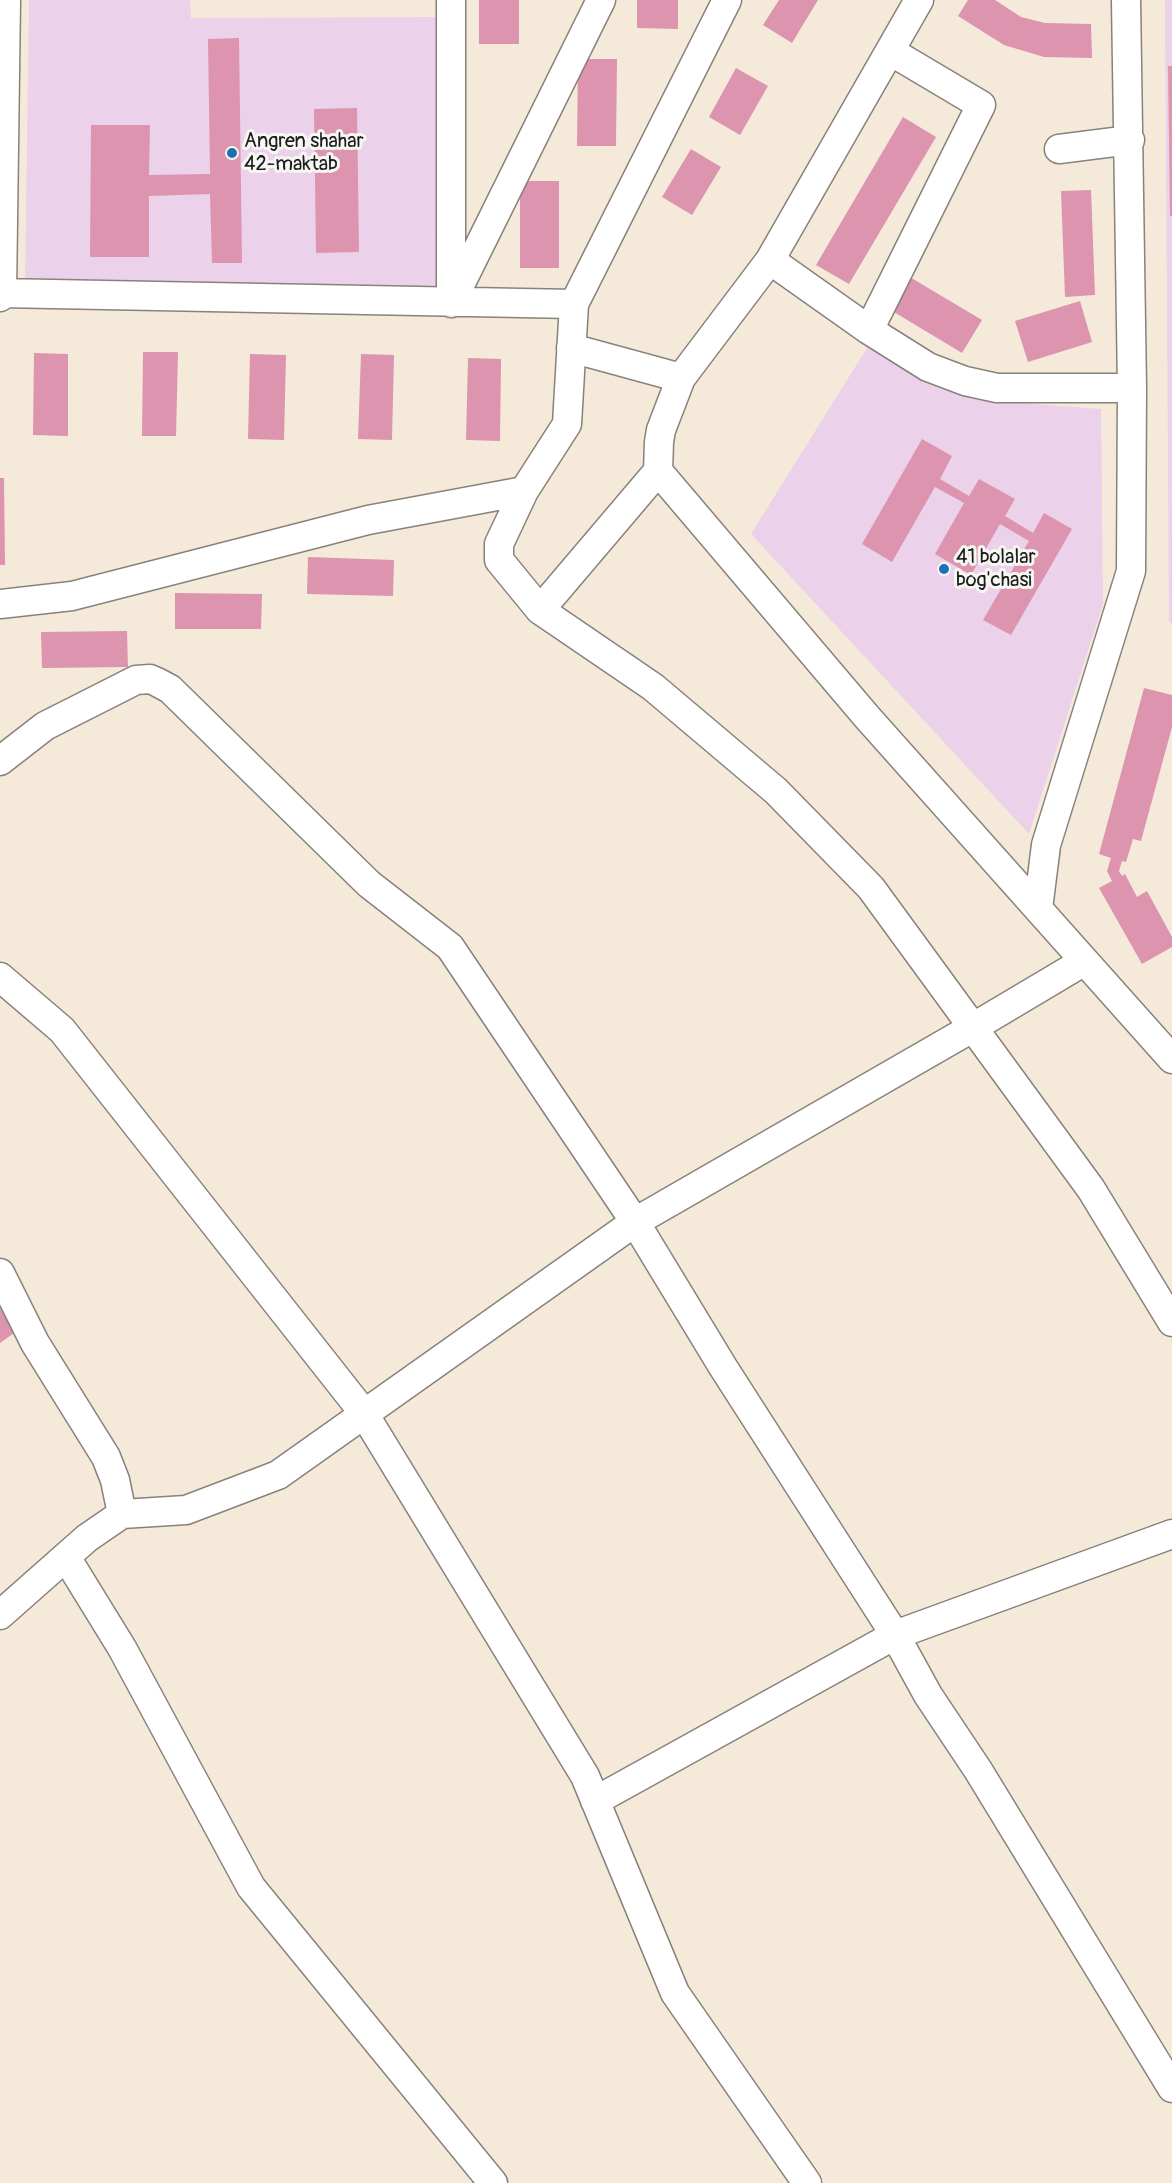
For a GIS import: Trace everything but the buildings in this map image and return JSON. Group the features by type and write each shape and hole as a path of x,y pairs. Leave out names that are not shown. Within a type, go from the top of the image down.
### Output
{"street":[{"path":"6,0 1,295 574,304"},
{"path":"451,0 451,303"},
{"path":"451,303 601,0"},
{"path":"727,0 574,304 567,424 524,491 499,544 498,554 501,565 540,610 653,687 776,791 871,888 1091,1189 1172,1322"},
{"path":"540,610 658,471 661,429 681,378 770,260 919,0"},
{"path":"1038,909 1046,845 1131,571 1130,140 1126,0"},
{"path":"868,330 981,105 890,51"},
{"path":"1059,149 1130,140"},
{"path":"770,260 868,330 928,367 965,381 997,388 1132,388"},
{"path":"571,348 681,378"},
{"path":"658,471 867,717 1083,962 1172,1059"},
{"path":"0,604 72,596 368,520 524,491"},
{"path":"0,761 45,726 136,680 150,679 165,686 369,884 450,947 636,1222 723,1367 895,1635 928,1695 978,1770 1171,2082"},
{"path":"0,1614 87,1538 122,1514 186,1510 278,1475 363,1412 636,1222 1083,962"},
{"path":"0,977 62,1030 363,1412 585,1776 675,1993 807,2183"},
{"path":"0,1273 35,1343 106,1457 115,1480 122,1514"},
{"path":"595,1801 895,1635 1172,1534"},
{"path":"66,1557 122,1648 251,1887 494,2183"}],"shaded area":[{"name":"Angren shahar 42-maktab","path":"29,0 190,0 191,18 439,17 436,291 25,287"},
{"path":"1165,0 1172,0 1172,624 1169,622"},
{"name":"41 bolalar bog'chasi","path":"867,348 982,400 1101,409 1103,604 1029,834 751,534"}],"place":[{"name":"Angren shahar 42-maktab","path":"232,153"},
{"name":"41 bolalar bog'chasi","path":"944,569"}]}
